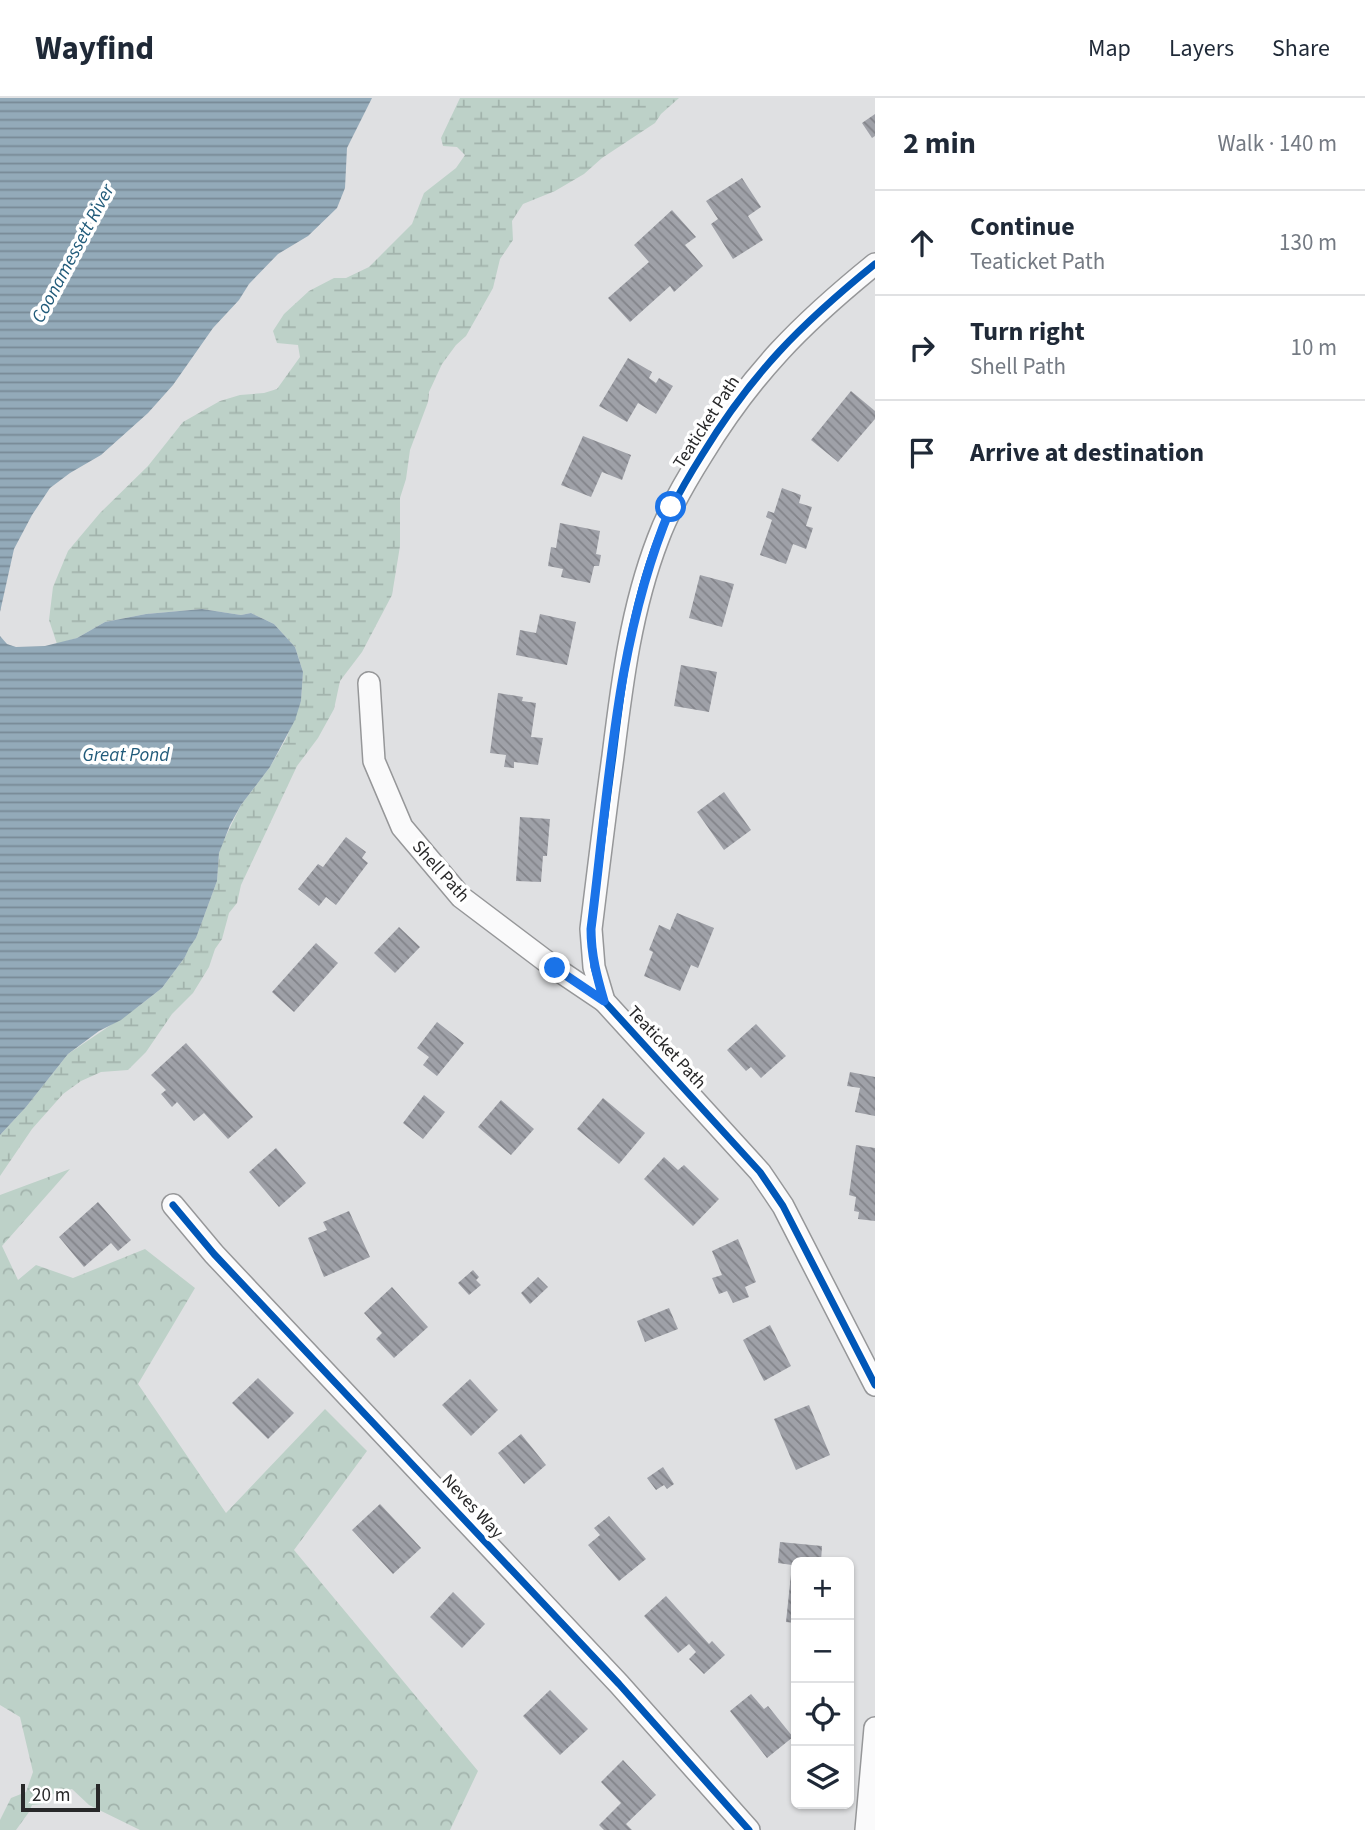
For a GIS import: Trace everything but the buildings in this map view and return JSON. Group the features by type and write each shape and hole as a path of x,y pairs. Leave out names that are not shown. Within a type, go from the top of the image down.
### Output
{"street":[{"name":"Teaticket Path","path":"875,264 796,331 746,388 671,507 635,615 621,689 591,929 592,957 604,1001 760,1172 783,1206 875,1385"},
{"name":"Shell Path","path":"369,683 374,761 402,827 461,897 555,968 604,1001"},
{"name":"Neves Way","path":"173,1205 214,1254 609,1674 749,1830"},
{"path":"866,1830 875,1728"}],"green space":[{"path":"460,98 679,98 655,123 602,158 584,174 555,191 523,204 512,221 513,240 500,259 493,288 466,336 442,364 429,392 428,402 410,450 400,498 400,546 392,595 362,652 340,681 334,709 318,738 297,766 241,885 237,903 229,913 222,939 215,949 209,967 193,993 172,1014 146,1052 128,1070 101,1072 81,1081 63,1094 32,1129 0,1176 0,1135 68,1054 162,988 185,957 196,938 217,881 222,844 241,805 270,767 286,739 301,701 303,672 295,647 274,624 251,613 241,615 202,609 146,614 105,622 77,638 57,644 49,620 53,587 68,551 100,513 148,466 183,422 220,401 277,389 300,357 298,345 277,343 273,331 284,314 309,291 334,278 346,278 369,267 412,224 424,193 456,168 465,155 457,147 443,146 441,138"},
{"path":"70,1169 2,1246 18,1280 36,1265 73,1278 145,1249 195,1288 138,1384 226,1513 325,1409 367,1451 294,1550 478,1771 450,1830 140,1830 89,1805 72,1789 56,1792 42,1804 32,1805 16,1830 0,1830 0,1820 11,1798 26,1792 33,1772 20,1717 0,1705 0,1195"}],"water":[{"name":"Coonamessett River","path":"0,98 372,98 347,148 345,188 337,208 308,236 278,254 249,284 239,300 213,328 173,385 148,413 101,455 50,488 14,549 0,612"},
{"name":"Great Pond","path":"202,609 241,615 251,613 274,624 295,647 303,672 301,701 295,720 270,767 241,805 230,825 219,853 217,881 196,938 185,957 162,988 121,1020 99,1031 68,1054 0,1135 0,636 7,644 16,647 45,646 77,638 105,622 146,614"}],"cycle path":[{"path":"875,264 801,329 759,374 702,455 662,528 641,592 629,646 591,929 594,967 604,1001 760,1172 783,1206 875,1385"},
{"path":"173,1205 214,1254 619,1684 749,1830"}],"route":[{"path":"555,968 604,1001 594,967 591,929 621,689 646,574 671,507"}]}
